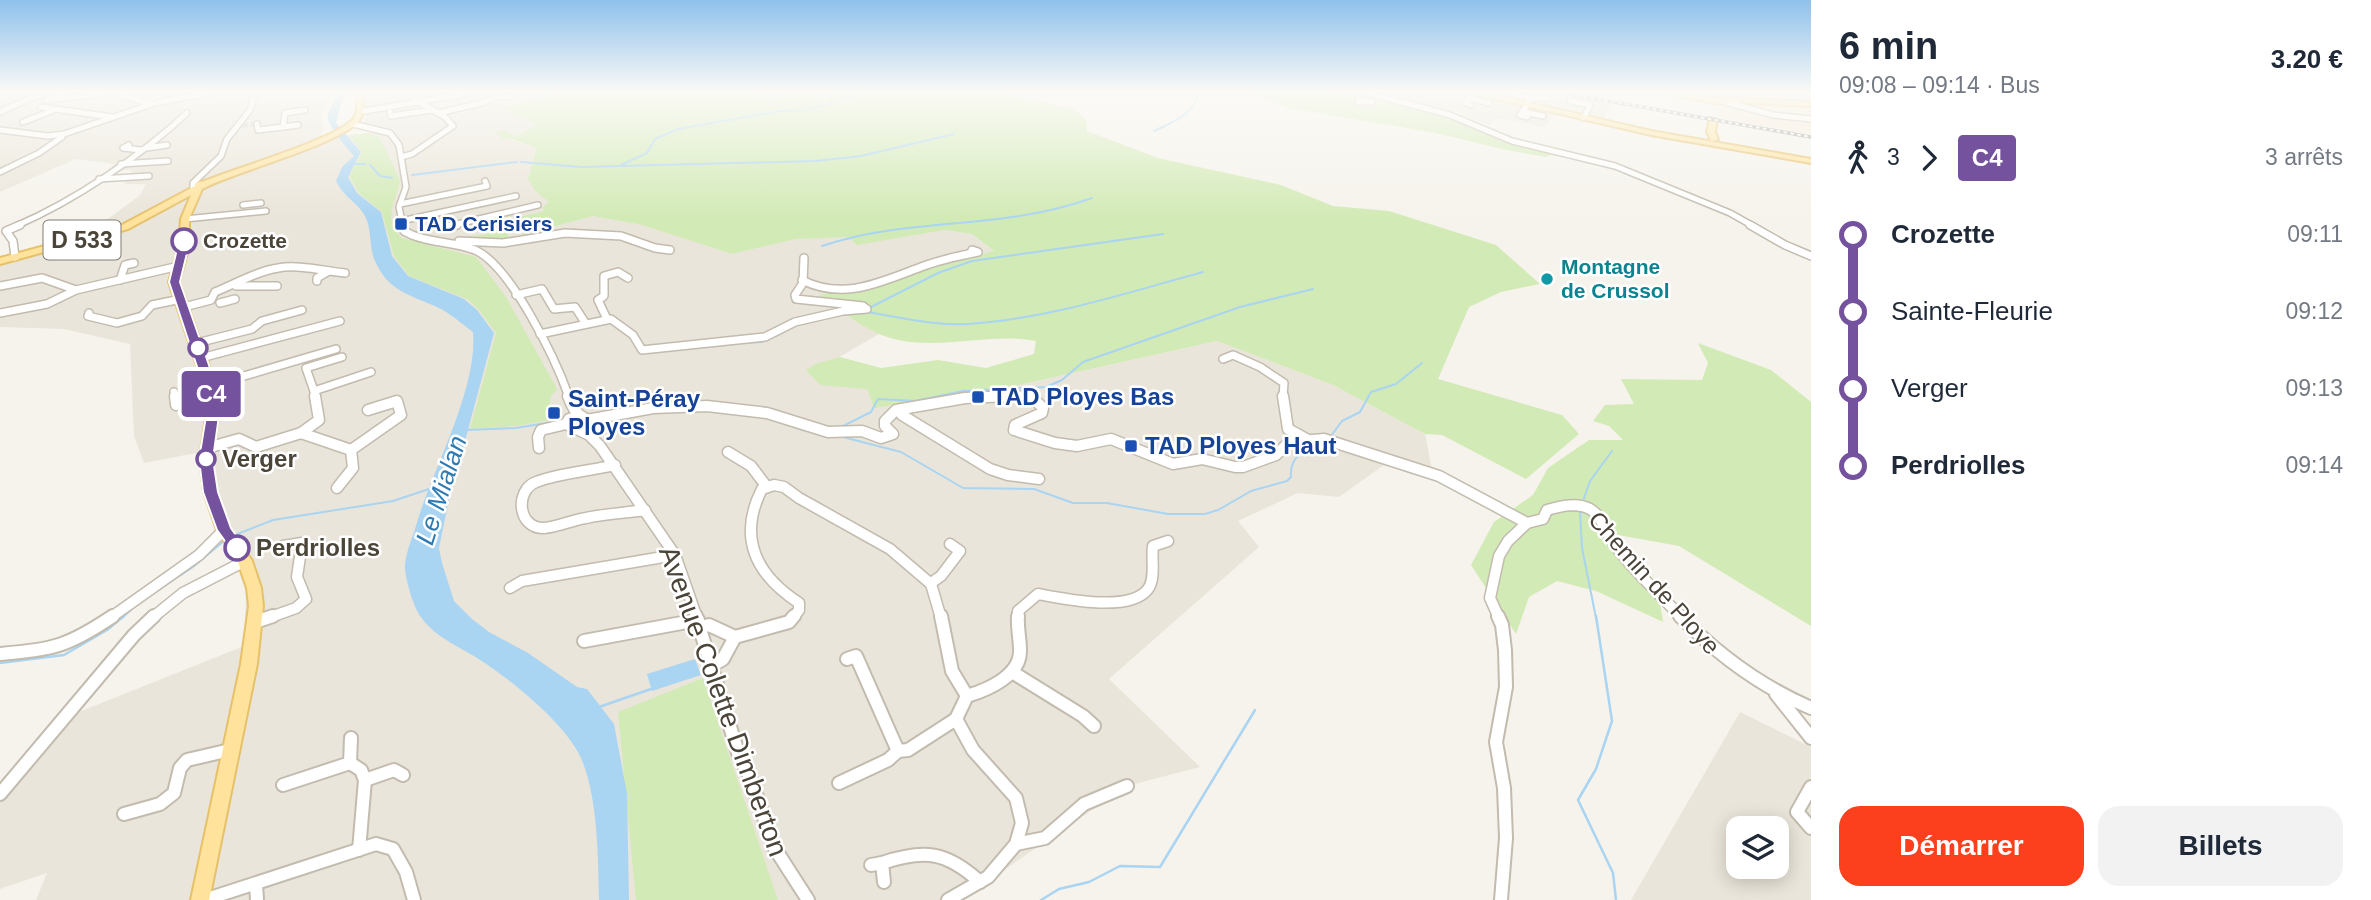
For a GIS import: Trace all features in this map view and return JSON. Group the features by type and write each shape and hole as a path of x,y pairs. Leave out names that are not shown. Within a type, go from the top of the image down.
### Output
{"main road":[{"name":"D 533","path":"0,261 114,230 161,208 198,186 334,135"},
{"path":"1665,135 1709,139 1811,161"},
{"path":"1709,139 1710,135"},
{"path":"198,186 185,219 184,246 174,282 197,343 211,391 212,416 207,448 210,492 228,535 245,561 254,587 255,622 202,900"}],"street":[{"path":"0,172 39,153 63,135"},
{"path":"15,257 13,241 6,231 46,213 163,135"},
{"path":"198,186 222,156 227,139 231,135"},
{"path":"391,135 398,145 406,187 400,204 401,221 514,198"},
{"path":"401,157 439,135"},
{"path":"1498,135 1615,166 1730,214 1811,256"},
{"path":"113,154 127,146 141,149 167,145"},
{"path":"119,164 168,161"},
{"path":"97,179 149,176"},
{"path":"400,204 431,195 487,186 485,181"},
{"path":"243,205 257,204 247,213"},
{"path":"443,228 538,205"},
{"path":"185,219 266,211"},
{"path":"433,214 461,224"},
{"name":"Avenue Colette Dimberton","path":"401,221 406,233 485,255 516,295 540,334 572,407 583,420 589,435"},
{"path":"447,243 503,243 565,233 621,236 655,248 670,250"},
{"path":"802,280 834,292 847,292 935,262 978,252 972,250"},
{"path":"628,278 618,272 604,276 604,296 598,300 607,319 633,335 642,350 765,337 795,322 868,308 796,299 802,280 804,258"},
{"path":"120,280 125,265 134,263"},
{"path":"0,313 47,304 76,290 178,266"},
{"path":"211,300 215,292 234,286 256,273 281,267 345,273"},
{"path":"317,281 317,278 329,271"},
{"path":"0,286 42,278 76,290"},
{"path":"234,286 277,286"},
{"path":"516,295 542,289 554,309 575,307 586,324"},
{"path":"89,313 88,316 117,323 142,316 152,305 211,300 220,305 235,299"},
{"path":"197,343 253,329 262,321 302,310"},
{"path":"540,334 607,319"},
{"path":"201,358 341,321"},
{"path":"174,392 176,405 211,391 339,353 306,368 314,391 319,420 301,433 256,447 239,439 207,448"},
{"path":"1223,359 1233,355 1260,367 1284,383 1283,405 1288,429 1308,440"},
{"path":"314,391 370,372"},
{"path":"539,448 538,437 541,430 653,408 707,406 767,413 808,428 828,432 862,431 881,438 893,434 885,426 885,421 893,412 899,410 965,398 1032,397 1043,408 1042,413 1015,425 1014,430 1036,438 1077,446 1111,439 1173,464 1202,459 1244,467 1276,455 1289,442 1324,439 1439,476 1527,523"},
{"path":"351,450 401,415 397,401 368,410"},
{"path":"570,424 572,407"},
{"path":"899,410 902,415 990,469 1039,480"},
{"name":"Avenue Colette Dimberton","path":"570,424 589,435 615,465 675,555 713,665 733,739 750,777 765,825 786,869 808,900"},
{"path":"301,433 351,450"},
{"path":"337,488 353,468 351,450"},
{"path":"728,452 748,463 761,475 766,487"},
{"path":"615,465 533,483 523,494 521,506 524,518 532,526 543,528 584,518 645,510"},
{"path":"584,641 700,624 735,636 789,622 799,610 799,603 774,585 762,571 750,534 751,514 762,489 772,485 786,486 796,497 859,529 898,553 931,583 937,600 947,660 957,686 967,696"},
{"name":"Chemin de Ploye","path":"1501,900 1506,838 1504,788 1496,742 1506,687 1505,650 1502,625 1490,598 1499,556 1508,541 1527,523 1543,519 1547,510 1583,506 1592,510 1600,517 1612,542 1667,599 1690,629 1719,656 1776,694 1811,708"},
{"path":"0,654 52,649 81,638 228,535"},
{"path":"839,783 888,760 898,751 908,750 956,719 967,696 986,690 1012,672 1021,653 1017,632 1018,611 1038,594 1122,604 1137,598 1148,589 1153,577 1150,562 1153,546 1168,541"},
{"path":"255,622 296,608 306,599 297,577 302,543 283,546"},
{"path":"931,583 942,576 960,551 950,544"},
{"path":"510,588 522,582 675,555"},
{"path":"0,794 134,635 183,593 245,561"},
{"path":"713,665 723,659 735,636"},
{"path":"848,659 856,656 898,751"},
{"path":"1012,672 1083,716 1094,726"},
{"path":"1776,694 1811,738"},
{"path":"948,900 988,877 1016,844 1022,822 1016,798 973,750 956,719"},
{"path":"350,763 351,738"},
{"path":"124,814 160,804 174,793 180,768 187,760 230,750"},
{"path":"283,785 350,763 361,769 365,780 359,850"},
{"path":"365,780 394,770 403,775"},
{"path":"1016,844 1045,838 1084,804 1127,786"},
{"path":"1811,787 1797,812 1811,828"},
{"path":"202,900 376,844 393,849 406,872 414,900"},
{"path":"884,882 877,864 915,853 928,853 951,858 980,882"},
{"path":"256,884 257,900"}],"shaded area":[{"path":"0,135 321,135 319,138 353,135 517,135 508,139 537,148 535,191 550,202 545,211 519,225 531,225 528,231 519,236 593,216 643,225 732,254 795,239 944,230 972,234 995,252 820,295 879,334 817,370 1023,384 1217,341 1333,385 1425,434 1432,470 1391,460 1339,497 1298,493 1238,521 1259,547 1109,679 1200,767 1127,786 960,900 36,900 47,873 0,889 0,789 64,718 244,646 246,591 241,569 219,530 196,453 144,463 134,436 130,344 64,329 0,327 0,263 107,234 104,222 140,195 146,184 124,184 132,170 109,171 114,164 76,159 0,192"},
{"path":"1740,712 1811,747 1811,900 1631,900"}],"green space":[{"path":"349,135 373,135 380,138 400,180 391,217 392,225 402,238 476,257 506,297 557,389 550,398 550,420 516,426 470,429 496,333 467,299 409,276 394,256 382,212 359,193 349,176 362,152"},
{"path":"498,135 1098,135 1158,158 1281,185 1333,206 1389,211 1496,245 1540,284 1501,292 1469,307 1438,379 1562,415 1579,434 1526,479 1442,435 1425,434 1333,385 1217,341 1023,384 874,408 867,389 820,385 806,370 840,357 881,368 938,360 986,368 1034,354 1036,341 1017,339 937,343 898,340 863,326 819,295 994,251 972,234 944,230 857,245 848,237 796,239 732,254 642,225 593,216 505,240 451,239 487,234 504,225 508,236 519,235 531,225 510,225 507,220 545,211 542,208 549,202 535,191 528,179 537,148 508,138 502,140"},
{"path":"1444,135 1494,135 1557,153 1546,157"},
{"path":"1698,343 1771,370 1811,402 1811,626 1679,546 1618,535 1610,548 1660,603 1663,622 1596,591 1557,581 1529,597 1516,634 1471,565 1494,522 1533,495 1548,468 1589,440 1623,440 1609,426 1593,421 1605,405 1634,404 1621,379 1702,380 1708,363"},
{"path":"703,678 778,900 636,900 618,712"}],"water":[{"name":"Le Mialan","path":"337,135 346,135 361,152 348,177 357,193 381,212 392,256 408,276 464,299 477,310 494,333 448,504 439,548 442,563 454,601 472,619 577,687 587,689 614,724 627,794 629,900 599,900 592,795 576,749 552,718 504,676 430,627 417,611 412,598 405,570 407,555 422,506 461,405 473,355 473,332 442,309 393,286 380,271 373,256 366,218 336,181 342,167 354,156"},
{"path":"695,659 701,675 652,691 647,674"}],"waterway":[{"path":"621,165 647,153 655,139 664,135"},
{"path":"521,162 581,167 816,161 861,156 950,135"},
{"path":"412,175 517,162"},
{"path":"353,164 365,164"},
{"path":"370,165 380,176 392,178"},
{"path":"822,246 889,230 1024,215 1092,198"},
{"path":"869,308 938,273 972,261 1163,234"},
{"path":"867,312 943,324 998,321 1087,304 1203,272"},
{"path":"841,427 871,412 878,399 915,401 963,391 1046,387 1062,380 1083,362 1240,307 1313,289"},
{"path":"736,343 761,342 778,335"},
{"path":"1331,436 1342,421 1360,412 1371,392 1396,384 1422,363"},
{"path":"466,430 516,428 552,422"},
{"path":"785,424 819,434"},
{"path":"839,436 901,452 963,488 1034,489 1073,503 1107,503 1168,514 1205,514 1218,510 1251,491 1287,481 1291,477 1296,458 1324,443"},
{"path":"1583,501 1590,481 1612,451"},
{"path":"235,535 273,520 393,501 429,489"},
{"path":"1580,511 1582,548 1596,618"},
{"path":"155,592 193,567 224,541"},
{"path":"122,618 134,607"},
{"path":"0,663 64,655 107,630 124,616"},
{"path":"1596,616 1612,721 1596,769 1578,800 1613,873 1616,900"},
{"path":"599,707 651,689"},
{"path":"1041,900 1059,889 1089,882 1120,866 1160,867 1255,710"}],"railway":[{"path":"1800,135 1811,137"}],"bus line":[{"name":"C4","path":"184,241 174,282 187,312 211,388 212,425 206,459 210,492 224,530 237,548"}],"place":[{"name":"TAD Cerisiers","path":"401,224"},
{"name":"Crozette","path":"184,241"},
{"name":"Montagne de Crussol","path":"1547,279"},
{"name":"TAD Ployes Bas","path":"978,397"},
{"name":"Saint-Péray Ployes","path":"554,413"},
{"name":"TAD Ployes Haut","path":"1131,446"},
{"name":"Verger","path":"206,459"},
{"name":"Perdriolles","path":"237,548"}]}
